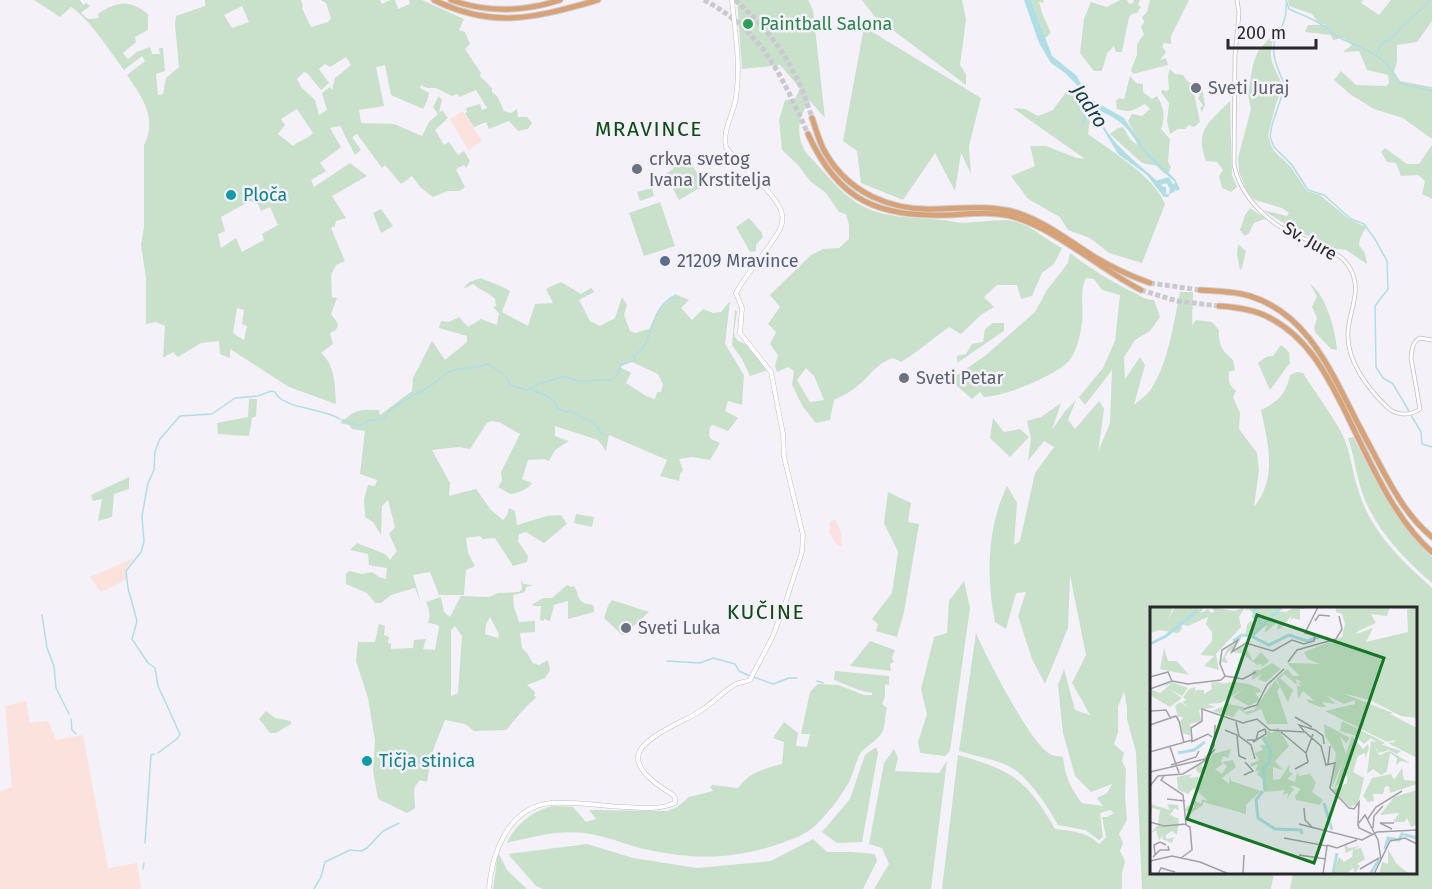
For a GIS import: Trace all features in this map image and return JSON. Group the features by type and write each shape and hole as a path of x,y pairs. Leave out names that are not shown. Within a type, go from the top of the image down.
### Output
{"highway":[{"path":"434,0 473,15 494,18 539,16 598,0"},
{"path":"451,0 491,10 520,10 560,0"},
{"path":"812,118 824,151 844,177 867,195 919,212"},
{"path":"807,134 821,161 831,173 848,190 865,202 888,211 1002,212 1150,283"},
{"path":"1067,242 1140,290"},
{"path":"1200,290 1244,294 1269,304 1295,321 1310,337 1323,358 1397,496 1413,518 1432,537"},
{"path":"1222,307 1267,316 1293,333 1317,360 1393,502 1413,533 1432,552"}],"main road":[{"path":"489,889 494,857 500,841 513,823 529,811 547,804 658,808 675,803 673,795 656,783 642,767 638,757 641,751 657,735 700,712 738,684 750,680 772,638 802,552 803,535 784,457 783,435 769,368 741,336 739,328 742,308 736,293 780,229 782,214 776,201 726,147 725,137 736,97 737,80 737,47 732,0"}],"street":[{"name":"Sv. Jure","path":"1237,0 1239,13 1235,55 1234,164 1237,178 1249,200 1272,220 1321,246 1343,260 1351,269 1356,294 1348,333 1351,356 1369,386 1390,410 1396,413 1411,414 1420,407 1411,358 1414,343 1420,338 1432,340"}],"shaded area":[{"path":"463,111 482,141 468,150 450,119"},
{"path":"835,519 841,532 842,547 836,544 829,533 830,522"},
{"path":"134,558 126,569 127,579 101,592 90,577"},
{"path":"26,701 30,723 48,721 56,740 83,735 108,868 137,863 141,889 0,889 0,791 12,787 5,706"}],"green space":[{"path":"34,0 80,0 83,5 86,3 90,6 81,13 88,19 99,18 98,14 118,4 130,4 142,9 148,14 148,30 135,37 136,42 123,53 128,59 137,52 150,47 152,54 160,54 159,48 163,48 165,71 156,74 158,95 163,94 166,78 179,67 176,16 205,6 205,0 301,0 302,8 311,27 328,22 331,18 326,3 321,0 380,0 382,4 395,0 398,9 410,4 409,0 422,0 464,19 459,30 465,32 470,44 465,49 481,73 480,76 492,88 492,92 497,96 504,111 511,113 517,109 518,117 527,117 532,123 528,129 518,131 509,121 489,129 486,122 474,127 465,113 466,108 480,104 482,110 487,108 476,90 459,97 457,94 452,96 436,88 421,85 420,88 429,93 423,109 391,95 385,65 376,67 384,106 359,110 361,123 394,124 422,136 429,122 438,114 433,107 438,97 442,99 439,113 442,110 448,118 435,130 444,145 449,142 458,155 464,151 470,161 466,168 464,165 456,169 465,187 460,191 448,191 433,197 421,188 412,176 401,184 385,165 382,168 357,134 352,137 361,150 355,155 340,126 330,128 341,147 320,163 326,171 311,180 314,187 350,163 367,176 332,196 346,218 336,221 335,226 331,228 345,261 336,265 331,275 332,297 337,298 331,314 338,324 336,330 330,333 333,344 321,353 332,369 336,404 289,387 230,349 230,358 220,354 219,341 201,343 178,357 173,352 163,358 165,326 156,322 146,324 146,278 141,245 144,227 144,145 148,135 149,117 143,100 127,75 145,61 142,56 124,70 78,12 71,7 60,17","holes":["242,6 249,22 232,28 224,15","346,57 351,65 335,78 332,90 330,87 322,93 327,110 319,115 315,100 302,88 297,79 304,72 307,73 321,90 329,83 319,69 325,64 330,67","297,109 313,133 293,146 278,134 285,125 281,119","250,201 258,204 261,211 270,207 278,225 262,234 264,240 242,252 236,238 221,248 218,234 225,231 221,217","237,308 244,310 242,324 247,326 244,340 233,333"]},
{"path":"737,0 808,0 813,10 825,118 810,101 802,115 799,130 806,152 844,193 857,203 877,212 961,223 1006,220 1014,221 1036,231 1062,248 1054,264 1042,273 1032,296 1021,299 1017,285 997,285 984,297 994,307 981,315 961,334 949,327 901,362 893,358 882,363 855,388 834,400 830,420 816,423 803,407 792,385 794,371 788,367 777,372 775,366 778,355 770,344 776,332 768,324 780,307 770,295 811,255 823,249 839,248 849,239 849,225 846,214 839,212 826,193 810,181 798,165 782,150 779,120 785,100 795,99 800,88 780,65 742,69","holes":["806,368 814,376 824,400 810,402 797,380"]},
{"path":"862,0 962,0 966,20 960,65 966,74 966,85 874,16"},
{"path":"1031,0 1043,0 1044,3 1039,2 1051,33 1045,38"},
{"path":"1120,0 1127,0 1129,4 1134,0 1140,0 1138,5 1141,7 1137,13 1129,17 1122,52 1116,52 1114,46 1107,53 1102,71 1094,71 1080,53 1084,19 1091,2 1107,7"},
{"path":"1150,0 1189,0 1171,36 1171,44 1164,43 1162,46 1166,52 1160,60 1166,58 1168,65 1133,74 1131,70 1137,55 1137,44 1144,34 1141,27 1144,22 1142,17 1147,12"},
{"path":"1288,0 1363,0 1361,3 1379,15 1391,0 1432,0 1432,21 1417,42 1397,45 1394,72 1400,81 1432,87 1432,139 1403,118 1374,109 1350,94 1334,80 1341,71 1356,85 1386,86 1389,83 1388,75 1367,70 1359,51 1343,52 1352,45 1344,38 1333,40 1331,35 1305,32 1308,25 1326,25 1318,22 1312,14 1289,6"},
{"path":"864,27 981,98 969,146 971,174 961,153 955,191 935,153 903,200 861,183 857,151 843,141"},
{"path":"1276,31 1271,55 1283,86 1268,136 1273,150 1291,167 1307,191 1320,195 1349,219 1366,227 1359,245 1365,253 1367,264 1346,250 1330,248 1298,232 1263,210 1287,216 1289,213 1282,208 1255,200 1248,194 1239,172 1238,158 1251,109 1248,95 1253,64 1258,51"},
{"path":"1170,69 1175,74 1183,75 1193,84 1193,90 1202,86 1205,105 1202,112 1200,108 1203,106 1198,98 1200,95 1194,93 1200,122 1194,127 1189,125 1185,129 1178,129 1170,134 1167,121 1169,103 1161,92 1169,89"},
{"path":"1130,76 1136,83 1143,84 1143,92 1152,99 1157,96 1164,112 1161,129 1170,139 1168,162 1171,167 1169,172 1164,173 1157,166 1142,163 1110,134 1123,127 1130,139 1137,145 1128,121 1132,114 1142,116 1150,109 1145,104 1132,111 1117,109 1116,101 1119,98 1124,99"},
{"path":"1069,88 1080,90 1091,110 1088,134 1142,174 1160,194 1165,204 1142,263 1109,253 1090,238 1068,230 1060,217 1028,199 1011,176 1035,166 1030,146 1046,146 1085,159 1013,108 1025,109 1038,116 1053,110"},
{"path":"1230,101 1232,175 1237,187 1231,192 1222,188 1219,176 1223,170 1217,162 1206,161 1202,141 1203,133 1210,121"},
{"path":"1432,145 1432,199 1422,194 1425,181 1418,175 1401,176 1396,163 1387,162 1381,152 1385,148 1407,164 1419,164"},
{"path":"684,153 705,185 679,200 665,174 673,169"},
{"path":"652,188 654,196 640,201 637,192"},
{"path":"660,202 675,246 644,256 629,213"},
{"path":"1250,208 1268,220 1264,219 1254,223 1245,236 1240,230"},
{"path":"381,209 393,226 381,233 373,213"},
{"path":"749,218 763,237 756,245 756,251 750,252 736,227"},
{"path":"1238,244 1246,251 1240,270 1237,254"},
{"path":"1070,253 1116,283 1145,299 1154,300 1160,317 1150,331 1135,340 1124,357 1125,379 1140,357 1145,365 1134,405 1149,391 1162,368 1180,292 1193,292 1192,325 1196,320 1212,322 1219,330 1222,347 1233,360 1235,370 1229,372 1229,378 1230,385 1236,391 1233,397 1240,413 1239,429 1257,453 1259,470 1254,507 1261,496 1269,472 1268,448 1261,410 1280,397 1290,375 1297,372 1303,373 1343,436 1358,489 1370,518 1388,544 1432,588 1432,889 1290,889 1293,874 1417,874 1417,607 1150,607 1150,874 1274,874 1271,889 1142,889 1136,752 1127,719 1124,691 1118,707 1118,732 1114,744 1124,753 1122,761 1126,769 1127,820 1119,834 1123,843 1120,851 1125,861 1122,889 942,889 958,755 992,766 1016,779 1036,799 1055,829 1073,831 1099,844 1106,837 1102,817 1114,813 1110,810 1100,813 1103,837 1099,840 1085,830 1058,825 1040,797 1018,772 997,762 959,751 976,633 1009,698 1031,734 1050,754 1063,757 1069,782 1082,803 1103,806 1097,798 1107,793 1112,784 1091,792 1075,776 1063,733 1058,685 1064,669 1075,710 1090,715 1072,683 1086,655 1070,575 1068,628 1045,684 1032,659 1018,616 1026,592 1016,593 1006,629 995,622 990,588 990,553 995,518 1007,486 1017,503 1014,545 1020,541 1035,473 1054,447 1044,441 1028,461 1031,438 1027,421 1041,417 1061,403 1052,430 1076,400 1068,420 1075,429 1099,401 1104,409 1098,452 1110,423 1112,370 1085,405 1079,397 1103,368 1115,341 1120,295 1102,290 1094,279 1086,278 1082,294 1082,323 1074,354 1061,368 1040,379 993,396 984,397 980,392 972,399 950,380 986,355 1035,312 1047,290 1068,263"},
{"path":"481,278 510,291 502,312 528,326 535,304 553,303 546,289 561,282 581,294 591,288 594,292 579,300 590,321 600,326 615,318 622,297 627,305 624,315 630,331 635,333 649,329 659,310 675,294 689,300 681,308 692,320 703,309 713,313 721,312 730,301 725,344 744,375 742,405 728,401 725,411 738,418 728,431 713,425 710,427 711,439 720,443 710,460 692,457 679,459 683,470 679,481 660,476 667,460 609,435 606,451 598,440 555,426 555,436 569,441 555,450 549,461 528,460 522,479 532,483 531,485 520,492 510,494 498,487 502,481 501,472 520,434 499,422 487,423 470,449 459,447 432,450 450,483 449,496 476,489 491,510 503,520 509,508 515,511 517,525 547,516 561,515 567,524 544,543 526,532 519,534 518,541 528,556 527,562 513,566 495,538 483,539 480,536 466,538 468,553 475,566 466,570 464,595 439,595 430,572 413,575 421,603 415,588 391,595 381,603 375,603 367,593 346,584 346,574 349,571 362,574 372,572 386,579 387,568 369,565 368,554 350,550 357,543 385,554 390,560 397,551 389,534 395,527 388,500 382,506 381,535 373,522 365,517 364,499 368,485 375,486 377,480 360,474 365,431 352,429 349,425 340,423 350,415 362,410 379,410 380,415 412,391 413,378 432,341 445,360 467,342 467,336 439,328 441,321 449,322 459,317 468,327 481,319 497,325 499,313 493,307 496,306 495,299 473,284 463,289 469,282","holes":["630,361 658,374 663,384 661,392 657,392 655,399 626,383 631,373 620,367"]},
{"path":"1310,284 1321,296 1329,314 1337,350 1331,349 1315,332 1317,318 1312,307 1317,296"},
{"path":"735,310 737,311 735,337 738,341 748,345 768,370 750,376 732,345"},
{"path":"993,323 1004,323 1004,331 957,363 957,356 966,354 972,344 983,342 985,329"},
{"path":"1281,345 1289,352 1290,363 1270,390 1258,363 1266,357 1273,356"},
{"path":"249,399 257,399 256,416 252,418 249,436 218,434 217,423 248,417"},
{"path":"993,418 1004,432 1020,429 1029,437 1010,457 990,438"},
{"path":"1353,437 1397,516 1432,557 1432,583 1391,542 1374,518 1360,485 1348,438"},
{"path":"129,477 129,489 114,494 112,517 98,521 102,499 93,501 91,495"},
{"path":"888,492 911,503 908,522 919,524 904,612 897,637 876,631 878,624 872,619 892,593 898,552 884,523"},
{"path":"576,514 594,517 592,527 574,523"},
{"path":"521,579 523,584 534,585 526,587 525,592 513,595 514,607 519,622 535,621 535,632 520,633 522,648 533,663 539,665 548,660 550,670 545,678 527,685 537,697 507,730 474,731 465,724 445,720 432,753 427,782 420,780 414,788 415,808 407,813 378,799 373,771 375,741 368,698 356,661 358,642 375,642 379,624 385,626 384,635 389,637 388,643 391,644 391,649 413,648 414,640 426,639 423,649 435,650 439,627 428,623 429,612 426,602 441,597 444,612 450,617 461,596 489,597 498,593 519,592 522,589","holes":["490,617 499,634 498,638 485,634 486,624","455,626 462,636 458,693 451,696 451,630"]},
{"path":"964,581 970,608 950,751 945,756 920,753 918,742 927,714 921,689 934,637 947,633 949,601"},
{"path":"567,585 574,586 582,602 594,606 594,612 568,619 568,601 554,605 550,621 545,618 543,621 540,620 541,606 533,606 533,604 543,598 552,598"},
{"path":"612,600 649,612 622,635 604,618"},
{"path":"870,641 895,650 892,658 894,662 890,664 891,671 850,666"},
{"path":"835,671 889,676 889,685 885,684 885,697 882,704 887,708 883,731 861,753 849,782 830,810 816,825 803,834 746,853 715,856 666,853 592,834 573,832 507,843 524,820 549,807 573,807 586,822 596,819 589,810 667,811 677,807 689,797 713,791 710,787 712,785 738,788 752,775 782,764 784,742 773,738 784,722 798,733 796,746 807,747 810,734 801,734 810,692 818,684 838,685 864,695 872,695 872,693 834,680"},
{"path":"266,711 275,718 291,721 291,724 276,733 270,733 259,719"},
{"path":"876,747 878,753 862,842 837,843 822,832 850,799 865,755"},
{"path":"894,749 898,758 895,771 939,773 947,761 931,889 874,889 889,864 882,848 869,844 884,763"},
{"path":"813,839 827,852 875,854 877,861 863,889 543,889 536,886 508,854 587,844 633,858 697,868 771,861"},
{"path":"498,852 507,870 527,889 493,889"}],"water":[{"name":"Jadro","path":"1024,0 1031,0 1052,56 1076,75 1089,98 1124,118 1145,150 1175,179 1180,189 1176,191 1175,189 1168,197 1164,197 1147,175 1118,154 1092,110 1087,115 1081,129 1086,100 1076,84 1051,63 1039,43","holes":["1100,111 1126,127 1147,156 1175,182 1173,185 1171,182 1169,194 1166,194 1166,187 1163,187 1115,142 1107,132"]}],"waterway":[{"path":"1286,0 1289,9 1316,21 1339,37 1381,59 1388,65 1399,83 1432,91"},
{"path":"1378,51 1382,43 1393,37 1404,24 1423,9 1429,0"},
{"path":"1286,4 1285,17 1274,48 1275,61 1285,86 1270,137 1274,147 1292,165 1308,190 1324,195 1351,219 1364,224 1387,261 1388,289 1375,306 1376,367 1383,378 1393,384 1409,411"},
{"path":"1158,183 1168,180 1171,186"},
{"path":"342,420 360,426 368,421 383,419 400,403 432,385 449,372 488,364 504,375 511,385 526,390 540,383 566,376 577,381 611,380 617,376 621,365 633,361 635,358 633,356 645,344 654,320 664,304 672,297 678,298"},
{"path":"532,390 550,398 557,408 566,412 572,411 594,422 601,433 606,435"},
{"path":"158,753 180,734 158,686 155,668 148,663 132,639 137,621 126,571 141,552 144,542 142,516 148,483 154,470 155,451 160,439 180,416 212,414 235,398 258,396 271,391 286,402 340,419"},
{"path":"1411,415 1421,432 1422,444 1432,447"},
{"path":"42,615 47,648 54,666 56,688 69,714"},
{"path":"667,661 700,663 713,658 735,664 739,671 750,676"},
{"path":"754,677 773,684 789,678 797,678"},
{"path":"817,681 823,683"},
{"path":"71,719 72,730 76,734"},
{"path":"145,843 151,755 154,754"},
{"path":"314,889 321,877 325,862 350,850 361,851 367,848 383,831 399,823"},
{"path":"143,869 144,863"}],"tunnel":[{"path":"704,0 742,26 756,41 779,74 808,134"},
{"path":"735,0 773,39 799,83 812,118"},
{"path":"1150,283 1200,290"},
{"path":"1141,290 1177,301 1219,306"}],"place":[{"name":"Paintball Salona","path":"748,24"},
{"name":"Sveti Juraj","path":"1196,88"},
{"name":"crkva svetog Ivana Krstitelja","path":"637,169"},
{"name":"Ploča","path":"231,195"},
{"name":"21209 Mravince","path":"665,261"},
{"name":"Sveti Petar","path":"904,378"},
{"name":"Sveti Luka","path":"626,628"},
{"name":"Tičja stinica","path":"367,761"}],"district":[{"name":"MRAVINCE","path":"649,129"},
{"name":"KUČINE","path":"766,612"}]}
